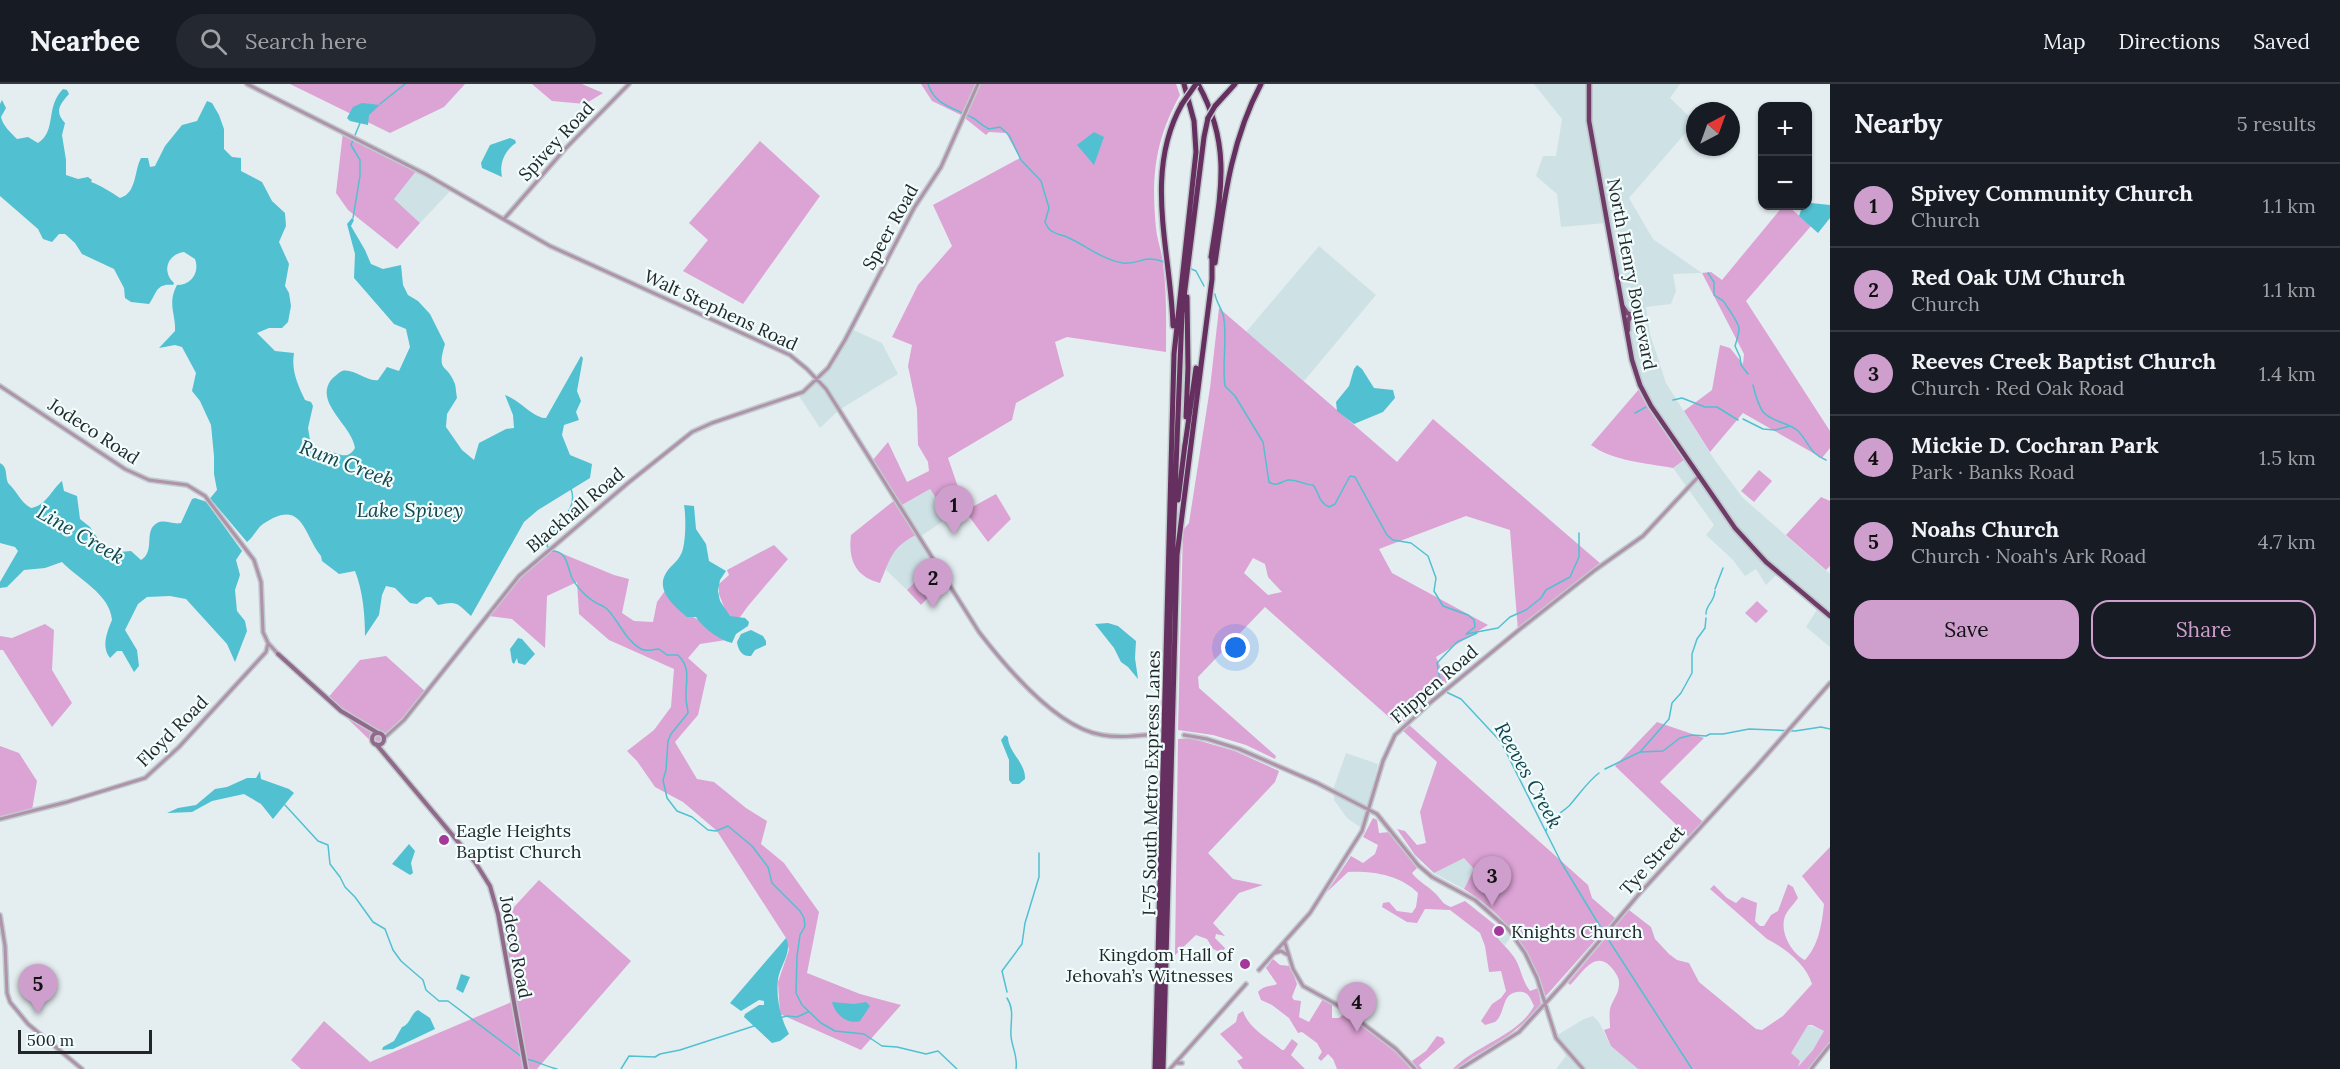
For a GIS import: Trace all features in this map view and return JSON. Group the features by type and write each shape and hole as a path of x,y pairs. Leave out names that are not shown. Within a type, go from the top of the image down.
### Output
{"highway":[{"path":"1178,417 1179,321 1196,142 1191,107 1184,84"},
{"path":"1162,1069 1173,354 1171,292 1161,208 1160,176 1165,142 1182,104 1197,84 1213,116 1222,157 1221,186 1185,445"},
{"name":"I-75 South Metro Express Lanes","path":"1162,1069 1170,621 1186,255 1203,137 1208,118 1215,106 1235,84"},
{"path":"1162,1069 1177,555 1212,279 1232,159 1246,116 1261,84"},
{"name":"North Henry Boulevard","path":"1589,84 1589,120 1622,306 1634,366 1643,391 1728,519 1752,548 1830,616"},
{"path":"1212,254 1212,279"},
{"path":"1173,354 1186,255"},
{"name":"I-75 South Metro Express Lanes","path":"1174,535 1185,445 1188,368 1186,280"}],"main road":[{"path":"1622,306 1632,317 1628,321 1629,339"},
{"path":"278,654 341,711 381,737"},
{"path":"354,719 370,731 373,737 381,737"},
{"name":"Jodeco Road","path":"373,737 421,801 478,867 490,886 498,914 526,1069"},
{"path":"376,744 381,737"},
{"name":"Jodeco Road","path":"381,737 388,758"}],"street":[{"name":"Walt Stephens Road","path":"247,84 427,175 560,250 790,355 817,379 831,398 980,632 1008,667 1050,708 1076,726 1101,735 1154,734"},
{"name":"Spivey Road","path":"504,219 565,149 629,84"},
{"name":"Speer Road","path":"817,379 839,351 915,208 941,166 978,84"},
{"name":"Blackhall Road","path":"381,737 399,725 524,571 629,483 692,432 717,421 803,392 817,379"},
{"name":"Jodeco Road","path":"0,386 125,469 149,480 187,485 209,500 249,552 257,567 261,582 261,625 268,643"},
{"name":"Flippen Road","path":"1259,970 1320,898 1362,831 1388,749 1395,735 1406,723 1595,570 1643,536 1699,476"},
{"path":"268,643 278,654"},
{"name":"Floyd Road","path":"0,819 83,798 145,778 169,757 230,693 266,652 268,643"},
{"name":"Tye Street","path":"1460,1069 1512,1038 1638,894 1756,767 1830,683"},
{"path":"1184,735 1239,749 1369,808 1387,823 1418,865 1432,877 1466,894 1508,929 1525,953 1538,978 1556,1038 1583,1069"},
{"path":"1358,804 1366,804 1372,798"},
{"path":"1358,804 1366,816"},
{"path":"0,915 5,946 7,993 10,1002 28,1024 82,1069"},
{"path":"1284,943 1293,969 1303,986 1341,1007 1396,1049 1415,1069"},
{"path":"1274,954 1281,951 1289,956"},
{"path":"1174,1064 1246,984"},
{"path":"1811,1069 1830,1045"},
{"path":"1162,1069 1182,1063"}],"shaded area":[{"path":"290,84 465,84 444,107 390,133"},
{"path":"532,84 582,84 603,93 585,104 552,101"},
{"path":"921,84 976,84 972,95 974,97 979,84 1176,84 1180,95 1160,143 1154,192 1157,237 1165,286 1166,352 1067,337 1055,342 1064,376 1016,403 1012,420 948,458 958,487 936,498 930,489 902,505 919,533 903,543 894,553 880,583 864,576 855,566 851,552 851,535 896,499 872,461 888,442 907,482 929,471 928,462 918,445 917,409 908,366 912,345 892,337 918,285 952,246 933,205 1020,158 1006,133 989,132 986,135 961,115 932,101"},
{"path":"1534,84 1680,84 1670,98 1686,113 1686,132 1629,198 1653,239 1702,273 1673,274 1676,291 1671,304 1646,307 1650,334 1666,383 1714,459 1743,498 1830,574 1830,647 1806,627 1818,608 1777,574 1766,585 1756,569 1745,576 1733,560 1706,535 1714,525 1673,468 1685,458 1657,418 1630,363 1606,223 1561,227 1557,194 1536,176 1543,156 1556,156 1562,119"},
{"path":"343,132 417,170 394,199 420,223 397,249 348,210 336,193"},
{"path":"760,141 820,196 743,304 683,271 708,240 689,223"},
{"path":"417,170 453,188 420,223 394,199"},
{"path":"1780,210 1793,210 1811,226 1746,301 1830,431 1830,448 1822,458 1743,413 1710,452 1684,411 1712,390 1720,345 1730,348 1743,364 1744,354 1702,273 1711,272 1722,280"},
{"path":"1319,246 1376,295 1304,381 1246,332"},
{"path":"1219,308 1397,462 1433,419 1601,564 1518,631 1510,530 1466,516 1379,549 1392,573 1488,625 1436,657 1447,682 1399,726 1265,607 1198,677 1199,688 1276,756 1275,759 1246,745 1213,735 1178,730 1183,530 1189,523 1210,388","holes":["1253,558 1265,564 1268,577 1282,592 1268,595 1244,573"]},
{"path":"849,328 882,343 898,374 839,410 820,428 797,393 820,380"},
{"path":"1640,388 1685,459 1673,468 1619,458 1591,445"},
{"path":"1759,470 1772,481 1754,502 1741,491"},
{"path":"930,489 948,518 918,538 937,567 922,575 907,590 886,570 889,557 902,542 918,533 901,506"},
{"path":"996,494 1011,519 988,542 965,511"},
{"path":"1821,497 1830,501 1830,566 1826,570 1786,535"},
{"path":"774,545 788,559 738,620 727,615 719,594 719,584 729,575 727,570"},
{"path":"551,549 629,579 622,613 634,621 653,622 657,602 667,588 693,617 711,626 726,640 700,644 688,658 707,675 698,715 675,742 697,779 714,782 746,808 767,821 761,844 784,863 819,912 807,973 860,994 901,1005 861,1050 780,1014 778,982 789,950 786,938 717,831 683,802 655,787 627,751 654,730 671,707 674,669 609,640 579,614 577,582 547,596 545,648 512,619 489,616 522,575"},
{"path":"930,570 940,585 921,605 907,590"},
{"path":"1757,601 1768,611 1756,623 1745,613"},
{"path":"45,624 54,630 52,670 72,703 52,727 3,650 0,650 0,636 12,638"},
{"path":"386,656 426,692 378,748 327,699 360,660"},
{"path":"1657,722 1704,738 1660,782 1703,822 1689,837 1615,766"},
{"path":"1407,723 1588,885 1592,898 1615,918 1545,997 1533,964 1515,935 1492,910 1464,889 1474,869 1464,858 1434,873 1415,855 1397,829 1405,831 1417,845 1426,843 1420,812 1437,762 1401,729"},
{"path":"1190,738 1235,751 1279,771 1275,782 1208,853 1233,879 1263,885 1239,893 1213,923 1225,936 1216,934 1215,938 1225,948 1222,953 1213,949 1207,939 1196,935 1175,955 1178,739"},
{"path":"0,746 19,753 37,781 32,810 0,818"},
{"path":"1346,753 1378,764 1366,813 1360,827 1347,818 1334,800 1334,787"},
{"path":"1373,818 1377,820 1379,833 1390,832 1418,867 1412,873 1444,903 1451,907 1465,901 1495,925 1493,930 1495,934 1514,957 1530,991 1538,988 1541,1004 1526,1021 1456,1069 1453,1069 1473,1053 1518,1025 1534,1006 1526,993 1512,993 1508,996 1495,1022 1485,1025 1481,1021 1492,1004 1506,991 1501,971 1489,972 1485,946 1480,933 1450,910 1425,909 1417,923 1407,922 1382,907 1383,903 1389,902 1397,911 1412,913 1416,907 1418,893 1403,882 1376,873 1348,872 1327,892 1351,856 1363,863 1375,854 1378,845 1363,837"},
{"path":"1830,847 1830,1042 1810,1069 1638,1069 1611,1046 1604,1030 1610,1028 1610,1009 1619,986 1613,969 1604,962 1593,962 1570,985 1568,983 1629,910 1651,927 1655,939 1669,954 1677,960 1689,963 1699,982 1756,1029 1762,1030 1783,1016 1812,984 1805,970 1794,957 1767,939 1710,889 1714,885 1727,898 1736,903 1742,897 1757,903 1755,921 1760,926 1764,926 1771,915 1778,911 1788,884 1793,887 1798,898 1786,914 1785,934 1791,947 1805,960 1817,941 1824,904 1802,876","holes":["1808,1025 1824,1031 1813,1050 1798,1067 1800,1061 1791,1053"]},
{"path":"1464,857 1474,869 1464,889 1434,873"},
{"path":"539,880 631,961 537,1069 301,1069 291,1060 324,1021 370,1062 514,1001 502,920"},
{"path":"1495,925 1511,937 1504,946 1493,930"},
{"path":"1273,959 1280,965 1290,966 1297,984 1292,997 1294,1000 1301,1001 1299,1017 1309,1022 1323,999 1332,1004 1332,1018 1339,1018 1345,1013 1396,1052 1411,1069 1337,1069 1328,1054 1321,1061 1318,1058 1322,1052 1317,1043 1302,1032 1298,1033 1289,1018 1261,1000 1258,992 1260,990 1277,984 1266,968"},
{"path":"1243,1011 1254,1028 1282,1050 1292,1039 1298,1044 1291,1055 1305,1069 1243,1069 1237,1061 1243,1058 1220,1034 1236,1022 1238,1014"},
{"path":"1593,1016 1599,1022 1611,1046 1638,1069 1556,1069 1566,1056 1554,1037"},
{"path":"1808,1025 1825,1031 1813,1050 1796,1069 1800,1061 1790,1054"},
{"path":"1437,1036 1443,1038 1445,1043 1419,1065 1422,1069 1418,1069 1412,1061 1426,1051"}],"water":[{"name":"Lake Spivey","path":"63,89 69,94 59,112 65,123 62,135 66,175 78,179 88,177 92,180 91,182 120,198 132,187 141,158 148,158 150,167 155,166 165,146 182,125 197,121 207,101 212,103 224,129 224,149 232,157 241,158 241,171 262,182 272,201 285,213 286,226 279,242 289,264 285,286 289,293 291,306 288,322 282,328 269,328 257,333 275,351 294,353 294,372 305,400 311,402 313,406 308,428 312,452 325,451 346,455 355,448 348,431 330,406 327,389 331,380 342,371 346,371 378,380 387,367 399,371 410,347 406,329 394,324 354,278 355,254 347,224 352,218 354,220 351,226 371,264 383,269 401,265 403,285 408,295 418,301 430,314 445,344 442,364 456,387 457,398 447,414 446,427 462,450 474,460 479,443 506,429 514,428 513,415 505,395 536,415 546,418 581,356 583,358 577,391 581,401 576,412 579,420 564,425 562,435 570,455 592,464 590,478 538,510 524,522 471,616 456,604 438,605 431,597 426,597 417,604 410,603 395,588 386,586 379,615 365,636 363,604 355,571 339,574 322,561 305,529 294,516 276,517 263,524 247,542 214,503 210,507 242,551 236,560 240,575 235,590 237,611 245,621 247,631 235,662 227,644 186,599 170,596 147,597 138,604 125,630 137,650 139,666 134,672 122,651 117,651 110,658 107,654 106,639 112,620 106,602 62,562 45,568 24,570 7,587 0,588 0,582 18,551 15,547 0,543 0,463 5,469 8,483 31,508 45,501 62,481 64,491 77,496 80,519 90,527 108,553 131,551 141,560 148,552 151,531 157,523 181,523 192,499 207,502 217,490 211,425 200,401 192,391 196,373 182,347 175,345 159,348 175,331 172,303 174,292 177,285 186,283 193,277 196,269 195,259 184,252 178,253 170,260 167,268 173,285 160,287 149,304 131,302 125,298 124,288 114,269 82,254 65,234 59,234 52,242 43,239 38,229 0,196 0,104 2,100 6,108 1,117 8,129 17,139 28,137 38,143 47,132 54,103"},
{"path":"362,103 380,105 369,115 368,125 350,121 347,118 353,107"},
{"path":"1094,132 1104,137 1094,165 1077,145"},
{"path":"510,138 516,143 504,157 501,167 502,177 482,168 481,163 490,145"},
{"path":"1812,203 1830,205 1830,218 1818,233 1799,216 1801,210 1812,210"},
{"path":"1357,365 1374,388 1393,390 1395,398 1383,412 1354,424 1337,411 1336,402 1349,386"},
{"path":"684,505 694,506 696,529 706,544 709,561 726,571 720,580 718,591 720,601 730,616 745,618 749,622 748,626 736,634 732,643 712,633 696,617 687,617 671,602 664,590 664,577 682,552 685,528"},
{"path":"1108,623 1118,626 1136,641 1135,658 1138,679 1121,662 1114,648 1095,624"},
{"path":"751,630 763,636 766,645 748,656 741,652 737,642 741,634"},
{"path":"518,638 522,639 535,654 525,665 518,663 517,658 514,664 512,662 510,649"},
{"path":"1005,735 1025,773 1025,779 1019,784 1012,784 1009,780 1009,760 1001,740"},
{"path":"260,771 261,779 294,793 273,819 261,804 244,794 212,801 192,812 167,813 178,808 196,805 215,789 227,787 247,778 256,778"},
{"path":"409,844 415,851 411,863 413,873 410,875 392,864"},
{"path":"786,938 788,948 778,979 778,1000 789,1034 780,1041 772,1043 744,1017 759,1005 764,1005 764,1001 759,1000 741,1011 730,1003"},
{"path":"461,974 470,977 463,993 456,989"},
{"path":"832,1002 854,1004 866,1002 870,1006 860,1021 855,1022 846,1020 839,1014"},
{"path":"418,1010 430,1018 435,1029 393,1049 382,1050 394,1041 402,1027"}],"waterway":[{"path":"380,104 405,84"},
{"name":"Reeves Creek","path":"928,84 935,97 946,106 973,118 989,129 1000,127 1009,135 1021,160 1041,181 1049,208 1045,222 1050,230 1101,256 1123,263 1146,259 1164,262"},
{"path":"353,218 360,176 360,160 351,145 360,123"},
{"name":"Reeves Creek","path":"1189,268 1196,271 1204,286"},
{"path":"1708,273 1714,282 1714,295 1725,303 1738,325 1739,331 1735,346 1741,365 1748,374"},
{"name":"Reeves Creek","path":"1215,294 1224,317 1225,386 1235,396 1263,442 1269,482 1276,484 1291,480 1313,485 1322,502 1329,507 1335,504 1350,476 1355,477 1387,535 1393,540 1411,543 1428,556 1436,578 1434,591 1443,606 1468,615 1474,620 1475,627 1466,634 1498,628 1510,617 1526,610 1541,598 1546,590 1570,577 1579,557 1579,533"},
{"path":"1753,385 1763,412 1797,430 1812,450 1826,460"},
{"path":"1673,400 1682,398 1705,407 1717,407 1738,420"},
{"path":"1635,413 1646,407"},
{"path":"1743,419 1763,429 1775,430 1790,426"},
{"name":"Rum Creek","path":"571,489 573,497 571,505 553,532 547,546 564,557 572,578 579,588 585,595 607,609 635,645 643,650 659,649 667,655 678,655 685,665 688,713 668,741 663,780 667,798 677,811 692,817 708,830 716,831 728,826 752,846 768,867 772,883 800,911 805,926 800,935 797,956 796,993 802,1005 821,1023 835,1031 864,1034 882,1046 926,1054 938,1051 957,1069"},
{"path":"1715,589 1723,568"},
{"path":"1706,614 1715,591"},
{"path":"1605,769 1640,752 1669,719 1672,703 1681,693 1692,673 1692,654 1697,639 1705,628 1706,618"},
{"name":"Reeves Creek","path":"1477,633 1457,642 1437,663 1441,684 1444,691 1461,699 1501,742 1561,862 1604,933"},
{"path":"1640,752 1663,751 1680,738 1692,735 1706,736 1749,729 1795,731 1821,727 1830,729"},
{"path":"1546,831 1553,819 1569,806 1599,773"},
{"path":"285,805 318,841 328,845 330,864 345,887 373,922 385,929 393,950 401,961 423,980 426,990 439,1001 448,1001 522,1057"},
{"path":"1007,992 1002,971 1022,944 1025,923 1039,877 1039,853"},
{"name":"Reeves Creek","path":"1606,936 1692,1069"},
{"path":"1007,998 1012,1012 1011,1036 1016,1069"},
{"path":"779,1018 797,1017 808,1012"},
{"path":"621,1069 629,1056 655,1057 757,1025"},
{"path":"526,1059 557,1069"}],"place":[{"name":"Spivey Community Church","path":"954,535"},
{"name":"Red Oak UM Church","path":"933,608"},
{"name":"Eagle Heights Baptist Church","path":"444,840"},
{"name":"Reeves Creek Baptist Church","path":"1492,906"},
{"name":"Knights Church","path":"1499,931"},
{"name":"Kingdom Hall of Jehovah’s Witnesses","path":"1245,964"},
{"name":"Noahs Church","path":"38,1014"},
{"name":"Mickie D. Cochran Park","path":"1357,1032"}],"water label":[{"name":"Line Creek","path":"81,534"}]}
